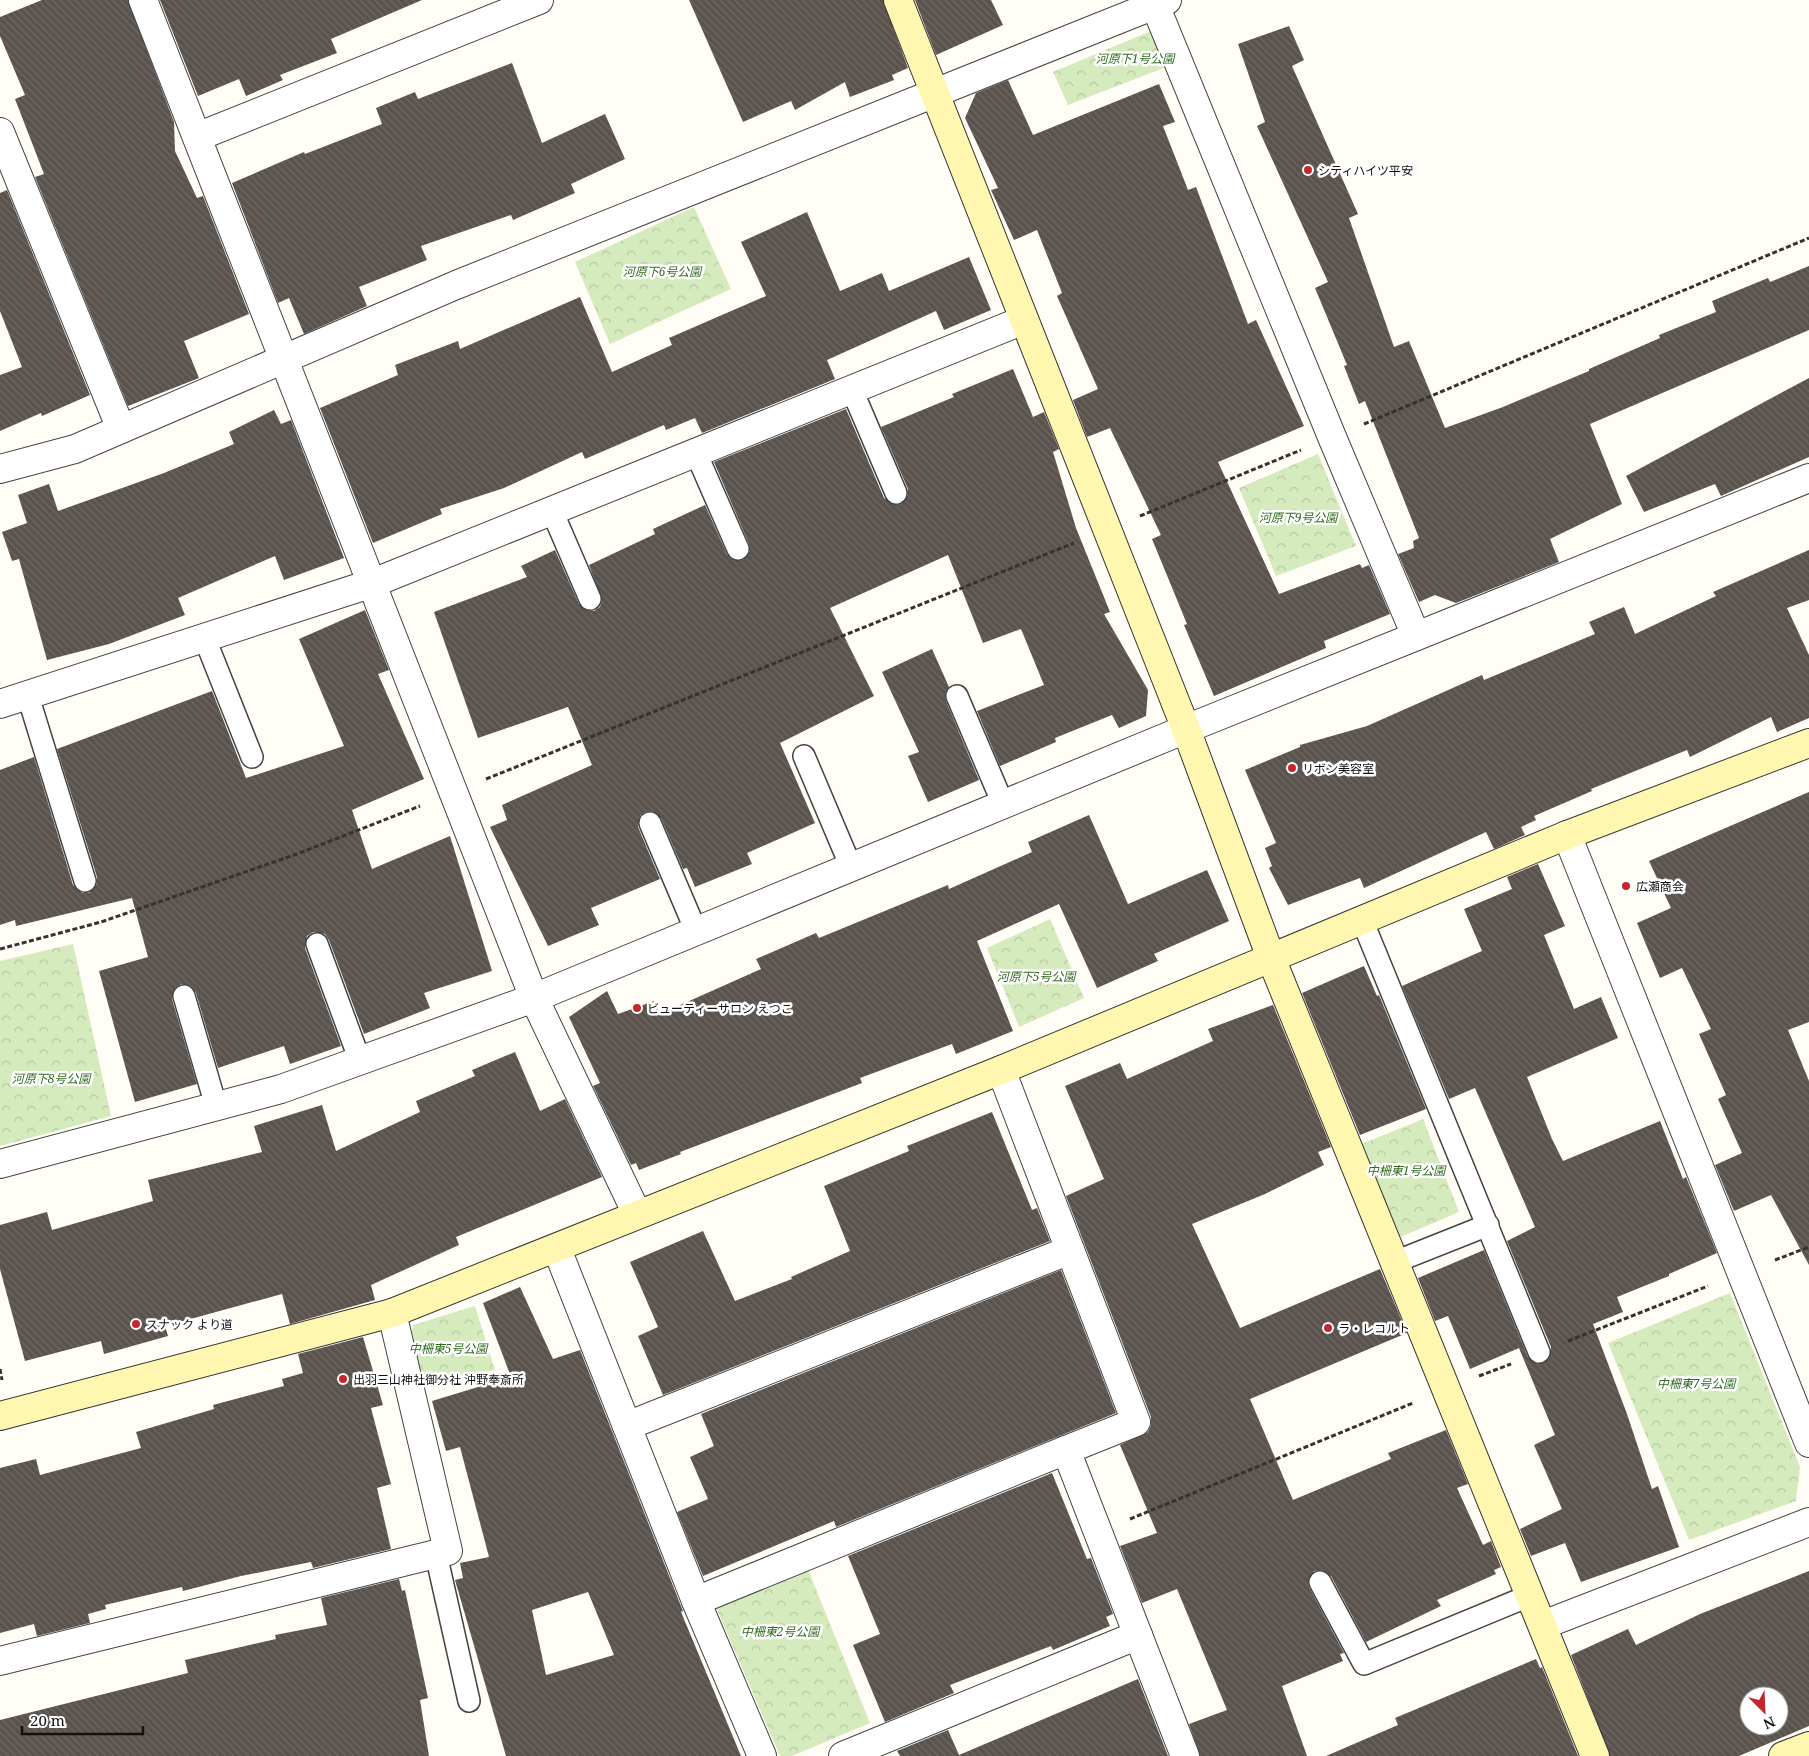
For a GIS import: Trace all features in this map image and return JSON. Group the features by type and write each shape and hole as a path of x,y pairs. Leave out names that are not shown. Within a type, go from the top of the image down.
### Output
{"street":[{"path":"143,0 286,360 534,998 637,1214"},
{"path":"197,136 538,0"},
{"path":"898,0 1186,729 1271,958 1543,1625 1594,1756"},
{"path":"0,469 75,449 456,286 1161,2 1332,437 1416,636"},
{"path":"0,132 121,429"},
{"path":"0,704 373,583 1024,320"},
{"path":"0,1164 281,1089 534,998 1186,729 1809,478"},
{"path":"0,1416 392,1313 557,1249 637,1214 1001,1070 1567,835 1809,743"},
{"path":"1567,835 1809,1443"},
{"path":"696,1601 1136,1422 1001,1070"},
{"path":"557,1249 696,1601 762,1756"},
{"path":"627,1426 1070,1250"},
{"path":"0,1661 448,1551 392,1313"},
{"path":"1066,1450 1185,1756"},
{"path":"1543,1625 1809,1522"},
{"path":"843,1756 1138,1635"},
{"path":"1783,1756 1809,1746"}],"lane":[{"path":"852,390 896,493"},
{"path":"696,453 738,549"},
{"path":"552,511 590,600"},
{"path":"205,639 252,757"},
{"path":"28,696 85,881"},
{"path":"957,696 1003,804"},
{"path":"804,756 851,867"},
{"path":"650,824 696,931"},
{"path":"1362,920 1540,1352"},
{"path":"317,944 360,1061"},
{"path":"184,996 216,1106"},
{"path":"1395,1262 1488,1225"},
{"path":"436,1554 469,1701"},
{"path":"1320,1582 1364,1664 1531,1596"}],"path":[{"path":"0,949 101,922 260,867 454,792 1107,530 1809,238"}],"green space":[{"name":"河原下1号公園","path":"1151,31 1166,67 1068,105 1053,72"},
{"name":"河原下6号公園","path":"694,207 731,289 610,344 575,262"},
{"name":"河原下9号公園","path":"1318,454 1356,546 1276,576 1239,488"},
{"name":"河原下5号公園","path":"1050,919 1084,998 1019,1027 987,948"},
{"name":"河原下8号公園","path":"73,944 111,1116 0,1146 0,961"},
{"name":"中柵東1号公園","path":"1423,1119 1459,1212 1398,1238 1359,1145"},
{"name":"中柵東7号公園","path":"1730,1293 1800,1467 1796,1501 1689,1540 1608,1343"},
{"name":"中柵東5号公園","path":"475,1306 495,1370 422,1388 409,1346 413,1325"},
{"name":"中柵東2号公園","path":"807,1567 870,1723 792,1756 780,1756 715,1605"}],"building":[{"path":"42,0 128,0 174,122 175,151 197,198 203,196 249,314 184,341 199,378 128,406 35,177 44,174 15,99 25,95 0,36 0,17"},
{"path":"160,0 422,0 331,39 337,53 280,75 283,80 246,96 239,79 198,96"},
{"path":"689,0 883,0 908,68 892,75 894,80 850,97 845,82 795,110 791,101 743,122"},
{"path":"915,0 991,0 1003,25 936,55"},
{"path":"1289,26 1304,60 1292,66 1358,214 1349,218 1394,347 1409,341 1445,428 1503,407 1589,371 1589,369 1660,338 1659,335 1716,312 1712,301 1768,278 1770,282 1809,266 1809,330 1590,424 1622,504 1550,539 1559,562 1456,603 1435,595 1419,602 1398,554 1414,548 1413,541 1419,538 1365,401 1359,404 1344,366 1347,365 1315,288 1328,282 1257,126 1265,122 1238,44"},
{"path":"512,63 542,143 605,114 625,159 571,184 575,193 513,220 511,215 421,246 427,260 359,287 367,306 304,334 289,298 278,303 232,183 304,152 305,154 382,124 376,108 415,92 418,99"},
{"path":"1008,80 1033,135 1159,84 1175,122 1163,126 1188,190 1196,187 1248,324 1256,320 1304,426 1218,462 1279,594 1360,564 1362,568 1369,565 1390,614 1324,641 1326,648 1214,696 1184,625 1187,624 1152,539 1161,535 1110,428 1087,437 1073,400 1098,389 1057,296 1062,293 1037,230 1014,240 991,190 998,188 965,118 976,93"},
{"path":"7,190 90,395 42,416 41,413 0,431 0,375 22,367 0,311 0,193"},
{"path":"807,212 840,291 882,273 889,291 969,257 991,310 944,330 936,311 827,360 835,379 702,433 695,418 666,430 664,425 585,459 582,452 504,488 440,509 442,514 373,543 320,408 398,375 395,365 458,341 460,349 580,297 612,372 672,345 669,338 766,296 741,242"},
{"path":"1013,369 1033,417 1044,412 1059,449 1053,452 1076,528 1110,612 1104,614 1148,690 1146,716 1119,728 1112,715 1055,738 1056,742 1000,766 977,711 1044,685 1021,629 983,643 948,555 830,608 874,696 780,743 815,823 747,853 752,864 695,887 687,868 683,869 661,818 652,811 645,812 640,816 638,827 660,879 591,908 599,925 548,946 490,827 507,820 502,805 592,765 568,707 478,738 434,612 527,577 521,566 555,550 579,604 588,611 594,611 600,607 602,600 589,565 655,534 653,529 705,505 727,554 736,561 743,560 750,551 749,544 714,462 846,409 884,498 894,505 901,504 908,495 908,489 881,427 954,397 952,394"},
{"path":"1809,378 1809,457 1721,496 1715,484 1644,512 1626,476"},
{"path":"274,410 281,424 291,420 344,558 284,580 275,556 178,598 185,615 109,644 47,660 19,559 12,561 2,532 27,523 18,495 49,484 58,511 164,473 234,444 229,432"},
{"path":"1809,550 1809,600 1787,608 1809,655 1809,718 1777,732 1771,717 1690,757 1687,750 1591,789 1592,791 1534,816 1536,820 1521,827 1525,835 1494,849 1486,832 1364,888 1360,878 1288,905 1269,868 1272,866 1265,848 1276,843 1245,770 1300,747 1300,745 1367,726 1482,675 1484,680 1595,634 1589,622 1624,607 1635,634 1716,596 1713,592"},
{"path":"365,610 389,670 378,674 424,779 352,810 372,869 450,836 492,971 424,993 430,1008 364,1034 329,940 325,934 313,932 307,936 305,948 341,1046 290,1064 284,1046 218,1068 196,993 192,987 181,984 175,988 172,999 197,1084 135,1102 99,971 148,957 132,898 16,926 15,920 0,925 0,770 34,757 73,885 82,893 89,893 97,884 97,877 57,749 212,691 246,778 344,746 299,639"},
{"path":"932,649 949,687 945,694 946,701 979,780 928,802 908,756 919,752 882,672"},
{"path":"1809,792 1809,1022 1788,1030 1809,1081 1809,1265 1771,1195 1734,1211 1715,1165 1742,1153 1718,1099 1726,1095 1699,1034 1711,1029 1682,968 1660,978 1637,923 1671,908 1649,861"},
{"path":"1089,815 1128,904 1207,870 1229,921 1154,954 1158,961 1097,988 1059,904 977,941 1013,1031 956,1054 952,1044 860,1078 862,1083 680,1152 681,1154 639,1170 636,1163 631,1165 593,1086 600,1083 569,1017 607,991 618,1014 654,1001 660,1014 761,969 756,959 816,933 819,938 948,885 949,889 1032,852 1028,842"},
{"path":"1538,864 1565,926 1544,935 1574,1009 1601,997 1618,1038 1527,1077 1552,1139 1563,1161 1660,1121 1683,1179 1686,1177 1717,1253 1669,1274 1669,1276 1617,1297 1623,1312 1593,1324 1627,1414 1652,1489 1658,1486 1679,1547 1581,1582 1565,1543 1531,1556 1520,1529 1562,1509 1534,1445 1555,1435 1519,1348 1470,1369 1448,1316 1435,1321 1418,1278 1484,1250 1528,1357 1538,1364 1549,1359 1551,1347 1507,1241 1535,1227 1475,1088 1449,1099 1402,986 1482,951 1464,909 1512,889 1507,877"},
{"path":"1364,966 1377,996 1379,995 1426,1109 1360,1135 1302,993"},
{"path":"1273,1005 1331,1147 1318,1152 1324,1165 1265,1194 1192,1224 1240,1328 1380,1269 1407,1333 1250,1399 1293,1500 1391,1459 1388,1453 1446,1430 1468,1484 1457,1488 1483,1545 1491,1541 1501,1567 1494,1570 1496,1574 1437,1600 1441,1606 1366,1642 1331,1576 1321,1570 1314,1571 1308,1581 1309,1587 1344,1653 1340,1654 1343,1661 1282,1686 1307,1756 1200,1756 1189,1724 1227,1710 1177,1589 1142,1603 1120,1546 1157,1533 1120,1445 1148,1432 1151,1425 1151,1417 1066,1196 1104,1179 1065,1086 1120,1063 1127,1079 1213,1041 1208,1029"},
{"path":"515,1052 540,1111 565,1099 602,1177 456,1237 459,1245 371,1285 375,1300 290,1324 282,1294 165,1326 168,1336 104,1354 101,1341 25,1361 0,1269 0,1225 47,1212 52,1230 153,1201 148,1180 262,1152 254,1126 322,1105 336,1151 420,1112 416,1101 475,1076 472,1070"},
{"path":"992,1112 1032,1210 1037,1208 1050,1241 663,1395 638,1336 658,1327 630,1262 703,1231 735,1301 792,1279 791,1277 850,1251 824,1186 909,1151 907,1146"},
{"path":"1061,1270 1116,1413 836,1527 834,1521 703,1576 677,1512 708,1499 690,1457 714,1446 701,1414"},
{"path":"520,1287 553,1359 580,1350 683,1611 681,1612 741,1756 506,1756 455,1580 463,1578 460,1563 489,1557 460,1447 446,1451 432,1401 511,1377 483,1303","holes":["588,1592 614,1655 546,1675 532,1610"]},
{"path":"363,1337 383,1405 371,1408 391,1484 377,1488 391,1549 313,1568 311,1562 241,1576 183,1591 182,1587 105,1605 106,1609 88,1614 90,1623 37,1636 34,1624 0,1633 0,1468 36,1459 40,1475 141,1448 136,1432 214,1409 213,1405 284,1386 282,1379 303,1373 298,1354"},
{"path":"1052,1473 1087,1559 1091,1558 1113,1614 1106,1617 1110,1626 1053,1650 1051,1646 950,1685 954,1693 885,1722 853,1645 880,1634 848,1556"},
{"path":"1809,1571 1809,1726 1789,1735 1789,1686 1739,1686 1739,1736 1786,1736 1739,1756 1610,1756 1571,1655 1628,1629 1636,1645 1700,1614"},
{"path":"399,1579 402,1591 405,1590 428,1698 420,1700 429,1756 0,1756 0,1720 188,1673 185,1660 276,1639 275,1635 327,1625 321,1598"},
{"path":"1536,1659 1540,1668 1542,1667 1578,1756 1326,1756 1398,1725 1395,1718"},
{"path":"1138,1679 1168,1756 900,1756 897,1751 948,1730 959,1755"}],"place":[{"name":"シティハイツ平安","path":"1308,170"},
{"name":"リボン美容室","path":"1292,768"},
{"name":"広瀬商会","path":"1626,886"},
{"name":"ビューティーサロン えつこ","path":"637,1008"},
{"name":"スナック より道","path":"136,1324"},
{"name":"ラ・レコルト","path":"1328,1328"},
{"name":"出羽三山神社御分社 沖野奉斎所","path":"343,1379"}]}
